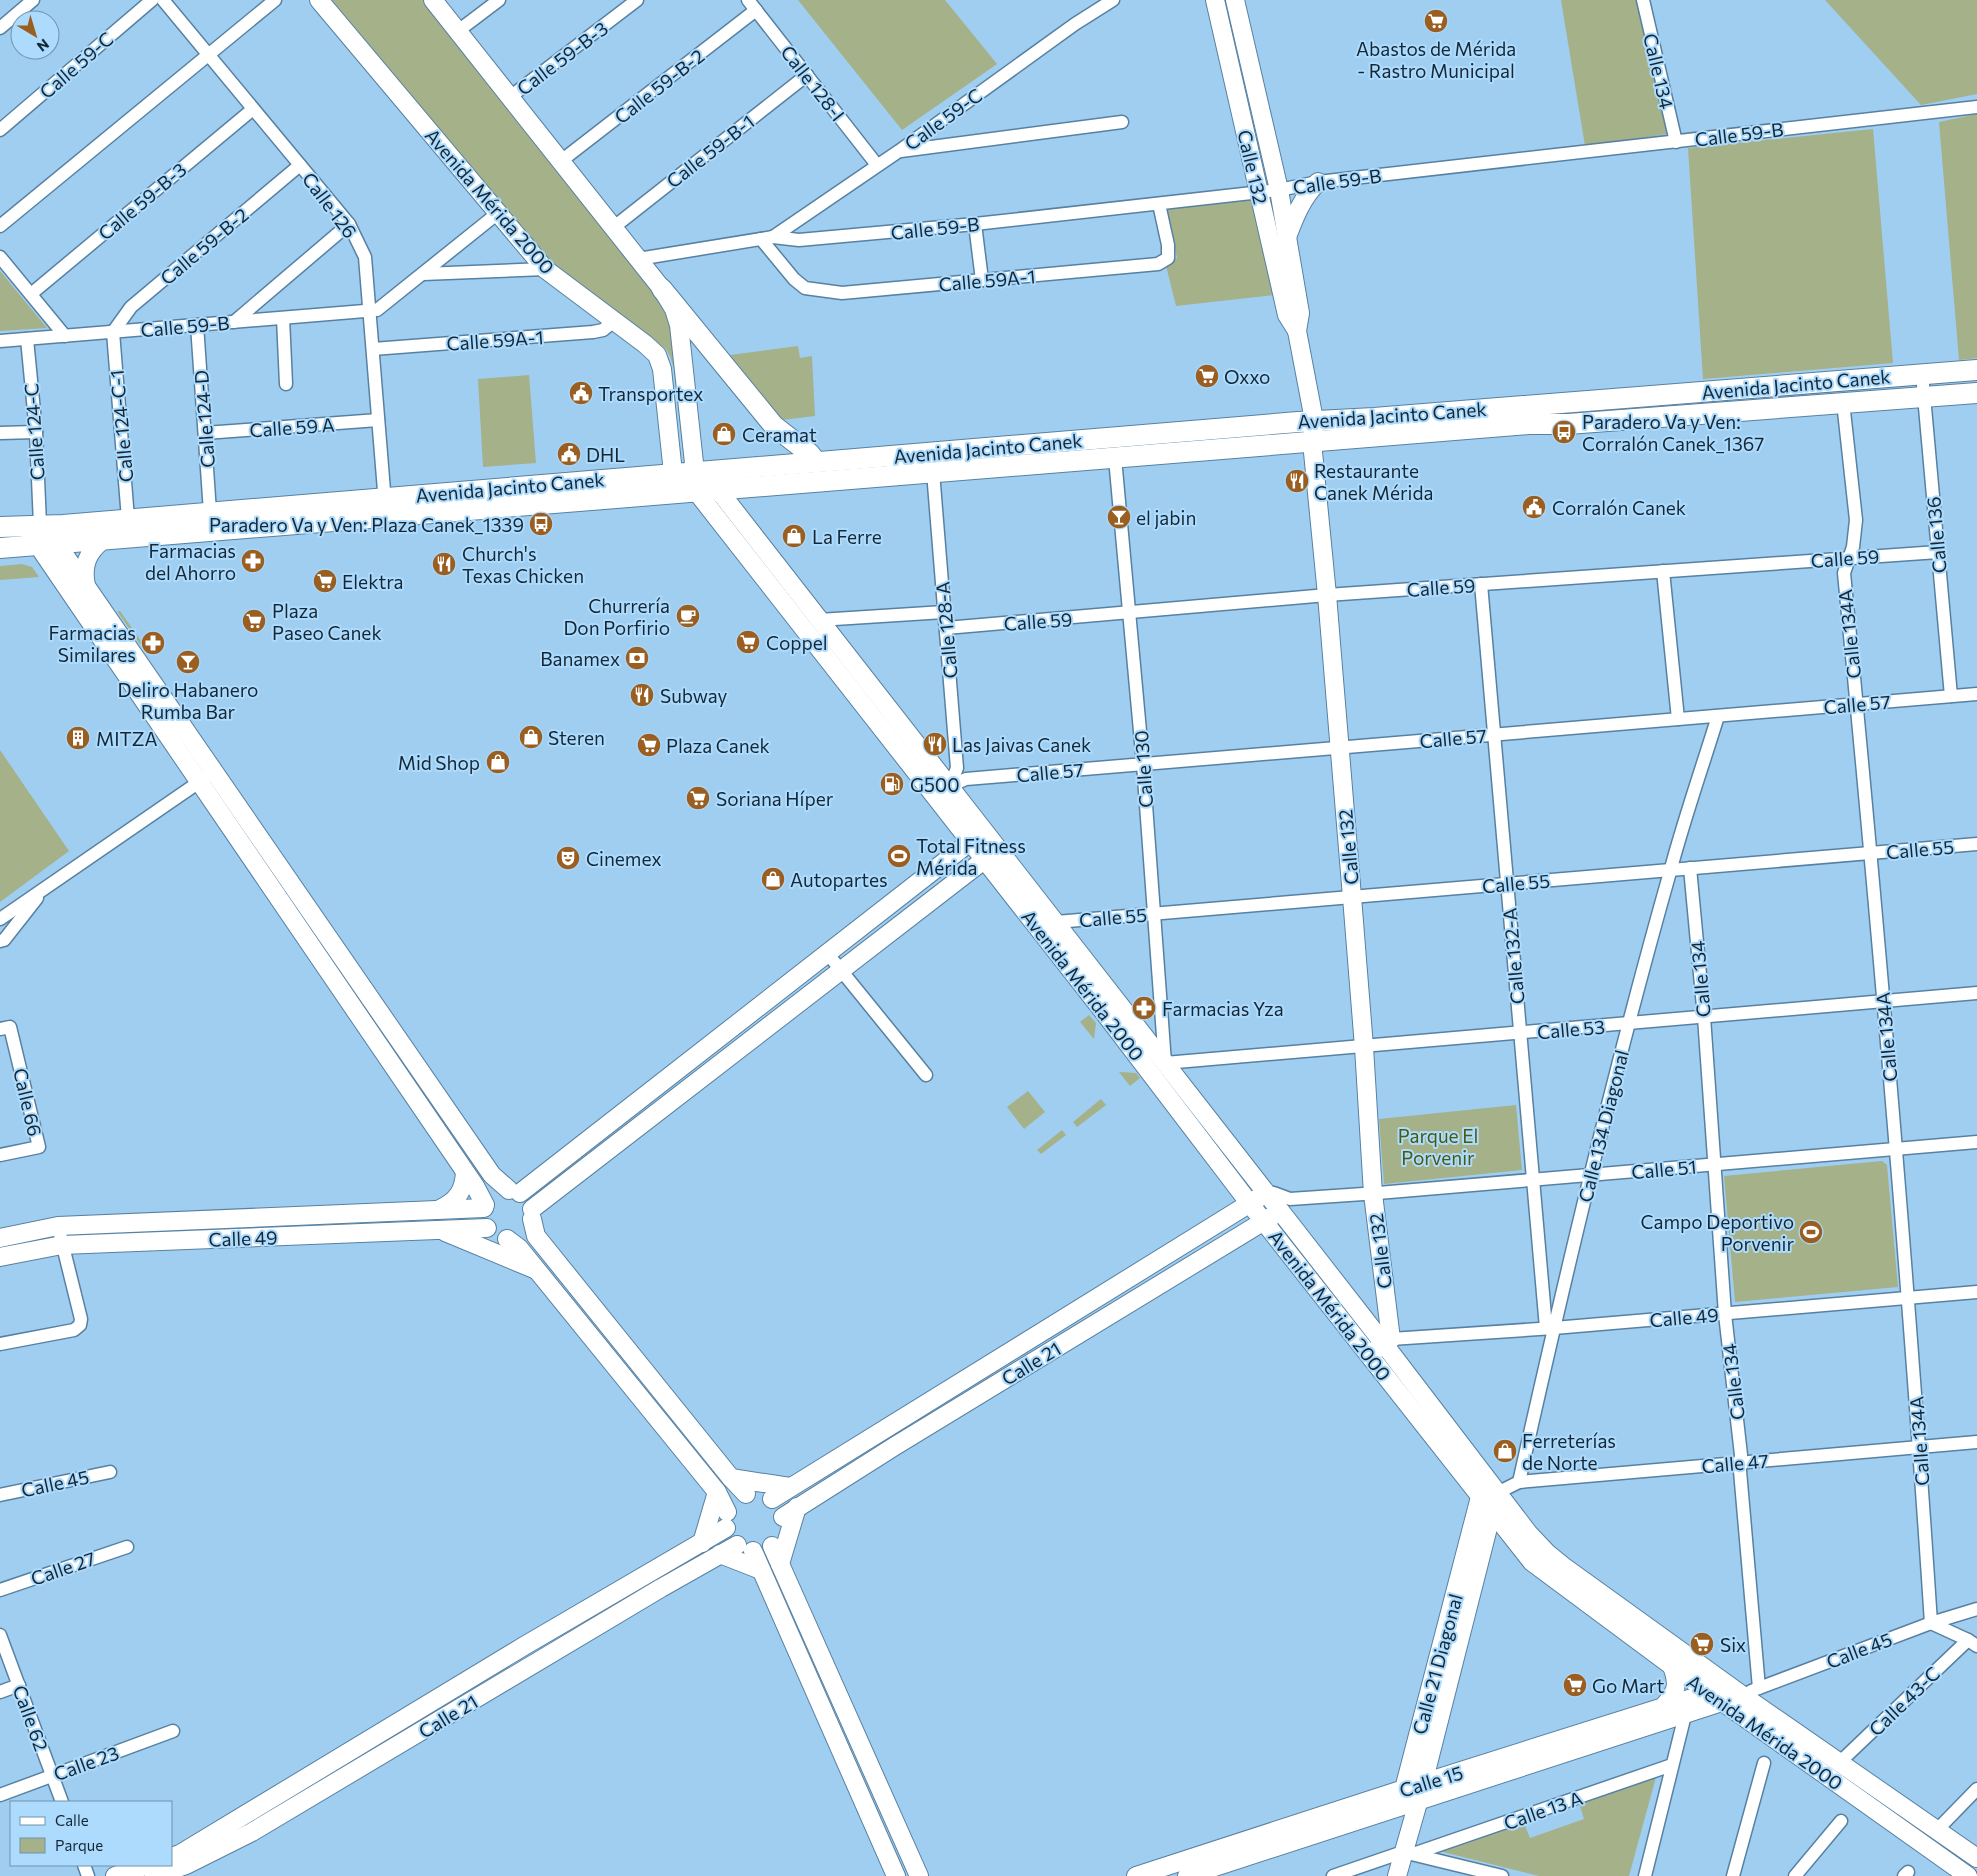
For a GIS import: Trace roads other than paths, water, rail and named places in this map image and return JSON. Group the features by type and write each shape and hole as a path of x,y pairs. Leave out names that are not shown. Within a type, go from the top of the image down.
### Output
{"main road":[{"path":"662,289 774,426 810,454 816,462"},
{"name":"Avenida Jacinto Canek","path":"44,530 128,519 210,512 386,507 696,491 1216,450 1312,442 1373,428 1977,370"},
{"name":"Avenida Jacinto Canek","path":"0,527 44,530 103,540 673,473 1314,420 1373,428 1568,424 1977,393"},
{"name":"Avenida Jacinto Canek","path":"0,548 37,546 44,530"}],"street":[{"path":"0,28 34,0"},
{"name":"Calle 59-C","path":"0,130 152,0"},
{"name":"Calle 126","path":"163,0 349,224 365,257 386,507"},
{"path":"0,226 276,0"},
{"name":"Avenida Mérida 2000","path":"319,0 545,269 657,355 662,368 673,473 696,491 984,860 1158,1068 1267,1193 1286,1205 1387,1341 1489,1495 1492,1512 1532,1562 1672,1666 1968,1876"},
{"path":"434,0 662,289 674,309 679,325 694,463 697,471"},
{"path":"458,31 499,0"},
{"name":"Calle 59-B-3","path":"510,97 637,0"},
{"name":"Calle 128-I","path":"748,0 878,165"},
{"name":"Calle 59-C","path":"767,238 899,151 1075,24 1113,0"},
{"name":"Calle 132","path":"1215,0 1287,315 1297,330"},
{"name":"Calle 132","path":"1235,0 1279,190 1300,313 1297,330 1314,420 1312,442 1340,748 1364,1047 1373,1194 1387,1341"},
{"name":"Calle 134","path":"1643,0 1676,142"},
{"name":"Calle 59-B-2","path":"561,161 756,10"},
{"name":"Calle 59-B-1","path":"614,228 807,75"},
{"name":"Calle 59-B","path":"638,259 767,238 799,240 975,224 1279,190 1318,182 1977,107"},
{"name":"Calle 59-B-3","path":"31,294 253,108"},
{"path":"899,151 1122,122"},
{"name":"Calle 59-B-2","path":"113,332 131,308 300,165"},
{"path":"1287,237 1299,206 1307,193 1318,182"},
{"name":"Calle 59A-1","path":"767,238 794,279 805,288 842,293 1158,264 1168,258 1168,245 1159,204"},
{"path":"369,311 377,310 498,213"},
{"path":"234,322 349,224"},
{"path":"975,224 982,280"},
{"path":"0,257 65,336"},
{"path":"423,274 545,269"},
{"name":"Calle 59-B","path":"0,341 369,311"},
{"path":"282,318 286,384"},
{"name":"Calle 59A-1","path":"373,349 593,332 603,330 614,321"},
{"name":"Calle 124-D","path":"198,325 210,512"},
{"name":"Calle 124-C-1","path":"113,332 128,519"},
{"name":"Calle 124-C","path":"27,339 44,530"},
{"name":"Calle 136","path":"1922,374 1951,696"},
{"name":"Calle 134A","path":"1843,402 1856,520 1853,547 1844,572 1896,1149 1920,1448 1931,1623"},
{"name":"Calle 59 A","path":"205,433 378,420"},
{"path":"1214,429 1216,450"},
{"path":"0,433 36,432"},
{"name":"Calle 130","path":"1115,458 1130,614 1153,914 1158,1068"},
{"name":"Avenida Mérida 2000","path":"697,471 717,489 1056,922 1250,1204 1370,1355 1489,1495 1547,1553 1742,1696 1977,1858"},
{"name":"Calle 128-A","path":"933,472 957,768 950,786"},
{"path":"44,530 86,586 492,1175 530,1202 536,1236 731,1478 746,1494"},
{"path":"86,586 84,569 86,560 91,550 103,540"},
{"path":"37,546 464,1172 485,1207"},
{"name":"Calle 59","path":"946,628 1481,584 1938,552"},
{"path":"1663,571 1678,719"},
{"name":"Calle 132-A","path":"1481,584 1532,1180 1550,1328"},
{"path":"819,620 944,612"},
{"name":"Calle 57","path":"936,798 950,786 966,779 1977,694"},
{"name":"Calle 134 Diagonal","path":"1519,1482 1550,1328 1628,1024 1670,870 1718,716"},
{"path":"0,919 213,772"},
{"path":"970,842 534,1182 514,1191 494,1194 485,1207 484,1220 487,1228 499,1238 507,1239 520,1236 530,1226 532,1214 550,1195 984,860"},
{"name":"Calle 55","path":"1056,922 1977,844"},
{"name":"Calle 134","path":"1690,868 1704,1017 1724,1314 1741,1462 1759,1688"},
{"path":"0,941 4,940 47,885"},
{"path":"827,953 926,1075"},
{"path":"347,1000 363,988"},
{"name":"Calle 53","path":"1158,1068 1364,1047 1977,993"},
{"name":"Calle 66","path":"0,1155 39,1147 5,1028"},
{"name":"Calle 51","path":"1286,1205 1373,1194 1977,1142"},
{"path":"437,1210 457,1199 462,1192 464,1172"},
{"path":"492,1175 534,1182"},
{"name":"Calle 21","path":"772,1499 1267,1193"},
{"path":"548,1251 545,1219 550,1195"},
{"name":"Calle 21","path":"790,1512 1019,1370 1264,1222 1286,1205"},
{"name":"Calle 49","path":"0,1238 58,1226 485,1207"},
{"path":"260,1238 262,1218"},
{"path":"0,1344 74,1330 80,1325 81,1319 58,1226"},
{"name":"Calle 49","path":"0,1257 62,1245 487,1228"},
{"path":"440,1230 537,1270"},
{"path":"507,1239 519,1248 717,1492 732,1541 745,1548 760,1551 772,1546 783,1530 790,1512"},
{"name":"Calle 49","path":"1387,1341 1977,1292"},
{"path":"1370,1355 1387,1341"},
{"path":"1008,1353 1019,1370"},
{"path":"621,1374 636,1361"},
{"name":"Calle 47","path":"1489,1495 1519,1482 1977,1442"},
{"name":"Calle 45","path":"0,1495 110,1472"},
{"path":"731,1478 790,1487"},
{"path":"702,1543 717,1492"},
{"path":"726,1520 738,1498 746,1494 764,1495 790,1512"},
{"name":"Calle 21 Diagonal","path":"1397,1876 1408,1853 1412,1794 1489,1495"},
{"path":"780,1564 790,1512"},
{"name":"Calle 21 Diagonal","path":"1412,1794 1492,1512"},
{"name":"Calle 21","path":"172,1857 180,1854 353,1751 524,1646 702,1543 726,1520"},
{"name":"Calle 27","path":"0,1590 127,1546"},
{"path":"772,1546 919,1876"},
{"path":"745,1548 761,1570 896,1876"},
{"name":"Calle 21","path":"154,1876 186,1865 219,1850 720,1554 745,1548"},
{"path":"720,1554 761,1570"},
{"name":"Calle 45","path":"1742,1696 1931,1623 1977,1609"},
{"path":"1931,1623 1973,1643"},
{"name":"Calle 62","path":"0,1635 62,1801"},
{"name":"Calle 43-C","path":"1840,1762 1973,1643"},
{"path":"524,1646 533,1665"},
{"path":"1663,1707 1675,1691 1677,1683 1672,1666"},
{"name":"Calle 15","path":"1136,1876 1685,1715 1714,1696 1723,1682"},
{"path":"0,1692 19,1685"},
{"name":"Calle 15","path":"1187,1876 1412,1794 1663,1707 1695,1697 1742,1696"},
{"path":"1645,1876 1685,1715"},
{"name":"Calle 23","path":"0,1795 173,1731"},
{"path":"841,1751 860,1744"},
{"path":"353,1751 362,1767"},
{"path":"1733,1876 1764,1763"},
{"name":"Calle 13 A","path":"1333,1876 1672,1765"},
{"path":"1937,1830 1977,1790"},
{"path":"1795,1876 1841,1822"},
{"path":"1408,1853 1502,1876"},
{"path":"115,1876 145,1866"}],"place":[{"name":"Abastos de Mérida - Rastro Municipal","path":"1436,21"},
{"name":"Oxxo","path":"1207,376"},
{"name":"Transportex","path":"581,393"},
{"name":"Paradero Va y Ven: Corralón Canek_1367","path":"1564,432"},
{"name":"Ceramat","path":"724,434"},
{"name":"DHL","path":"569,454"},
{"name":"Restaurante Canek Mérida","path":"1297,481"},
{"name":"Corralón Canek","path":"1534,507"},
{"name":"el jabin","path":"1119,517"},
{"name":"Paradero Va y Ven: Plaza Canek_1339","path":"541,524"},
{"name":"La Ferre","path":"794,536"},
{"name":"Farmacias del Ahorro","path":"253,561"},
{"name":"Church's Texas Chicken","path":"444,564"},
{"name":"Elektra","path":"325,581"},
{"name":"Churrería Don Porfirio","path":"688,616"},
{"name":"Plaza Paseo Canek","path":"254,621"},
{"name":"Coppel","path":"748,642"},
{"name":"Farmacias Similares","path":"153,643"},
{"name":"Banamex","path":"637,658"},
{"name":"Deliro Habanero Rumba Bar","path":"188,662"},
{"name":"Subway","path":"642,695"},
{"name":"Steren","path":"531,737"},
{"name":"MITZA","path":"78,738"},
{"name":"Las Jaivas Canek","path":"935,744"},
{"name":"Plaza Canek","path":"649,745"},
{"name":"Mid Shop","path":"498,762"},
{"name":"G500","path":"892,784"},
{"name":"Soriana Híper","path":"698,798"},
{"name":"Total Fitness Mérida","path":"899,856"},
{"name":"Cinemex","path":"568,858"},
{"name":"Autopartes","path":"773,879"},
{"name":"Farmacias Yza","path":"1144,1008"},
{"name":"Campo Deportivo Porvenir","path":"1811,1232"},
{"name":"Ferreterías de Norte","path":"1505,1451"},
{"name":"Six","path":"1702,1644"},
{"name":"Go Mart","path":"1575,1685"}],"park label":[{"name":"Parque El Porvenir","path":"1438,1146"}]}
